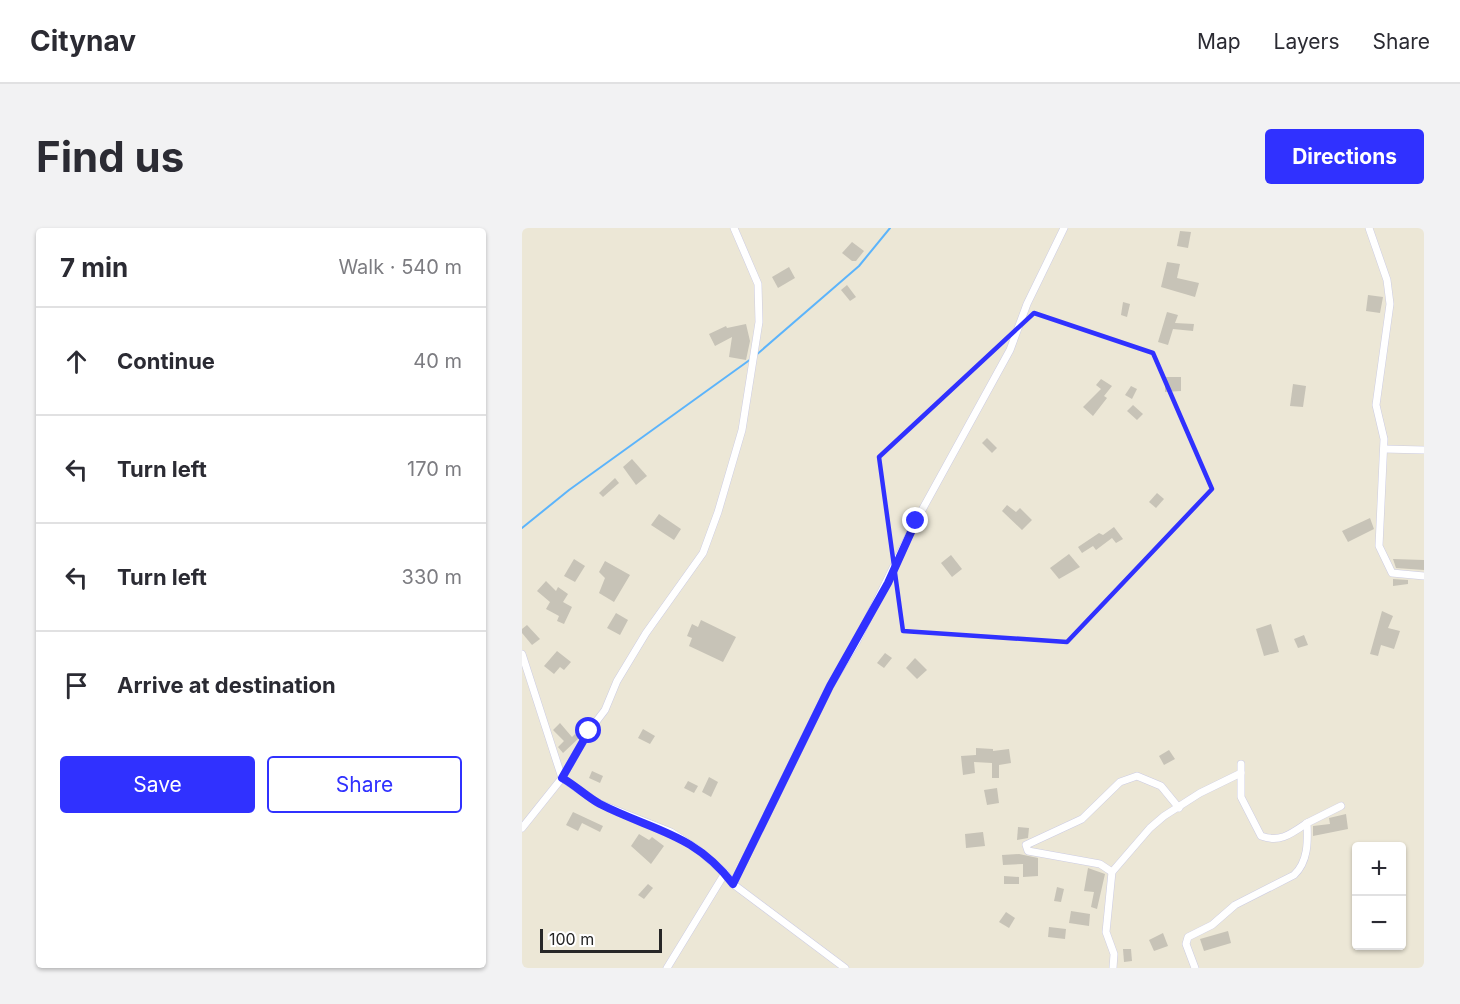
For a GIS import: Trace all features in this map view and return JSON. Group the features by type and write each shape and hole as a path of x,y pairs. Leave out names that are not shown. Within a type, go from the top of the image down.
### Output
{"street":[{"path":"522,828 562,778 589,731 605,710 617,681 640,642 703,553 718,512 742,430 759,322 758,284 734,228"},
{"path":"733,884 830,686 857,641 916,521 1010,350 1027,304 1064,228"},
{"path":"1369,228 1387,280 1390,304 1376,405 1384,449 1379,546 1392,573 1424,576"},
{"path":"1384,449 1424,450"},
{"path":"522,654 562,778 598,803 671,832 696,848 725,873 733,884 821,953 845,968"},
{"path":"1241,764 1241,797 1261,836 1273,841 1288,836 1307,823 1341,806"},
{"path":"1113,968 1114,954 1106,932 1112,872 1150,828 1200,793 1241,772"},
{"path":"1112,872 1100,864 1028,851 1026,845 1082,819 1120,782 1137,776 1161,786 1179,808"},
{"path":"1196,968 1186,944 1188,937 1212,925 1235,905 1294,875 1302,868 1308,841 1307,823"},
{"path":"667,968 725,873"}],"highlighted area":[{"path":"1034,313 1153,353 1212,489 1067,642 903,631 879,457"}],"building":[{"path":"1180,231 1191,232 1188,248 1177,246"},
{"path":"852,242 864,251 856,261 852,261 842,253"},
{"path":"1167,262 1180,264 1177,278 1199,283 1195,297 1161,287"},
{"path":"789,267 795,278 778,288 772,277"},
{"path":"847,285 856,297 850,301 841,290"},
{"path":"1368,295 1383,297 1380,313 1366,311"},
{"path":"1123,302 1130,304 1127,317 1121,315"},
{"path":"1167,312 1178,315 1175,323 1194,324 1193,331 1173,329 1168,345 1158,342"},
{"path":"746,324 750,341 746,360 729,357 732,337 715,346 709,334 726,326 727,328"},
{"path":"1165,377 1181,377 1181,391 1165,392"},
{"path":"1101,379 1112,386 1104,396 1107,398 1093,416 1083,407 1101,389 1096,385"},
{"path":"1293,384 1306,386 1303,407 1290,406"},
{"path":"1131,386 1137,389 1132,399 1125,395"},
{"path":"1133,405 1143,414 1137,420 1127,411"},
{"path":"987,438 997,448 992,453 982,443"},
{"path":"632,459 647,476 636,485 623,467"},
{"path":"615,478 619,483 603,497 599,493"},
{"path":"1157,493 1164,499 1156,508 1149,502"},
{"path":"1007,505 1016,512 1020,508 1032,520 1022,530 1002,511"},
{"path":"659,514 681,529 674,540 651,525"},
{"path":"1370,518 1374,529 1348,542 1342,531"},
{"path":"1114,527 1123,539 1116,543 1112,538 1096,550 1093,546 1082,553 1078,547 1099,533 1103,535"},
{"path":"1069,554 1080,567 1059,579 1050,568"},
{"path":"951,555 962,569 952,577 941,563"},
{"path":"574,559 585,566 575,582 564,576"},
{"path":"1393,559 1424,560 1424,570 1396,568"},
{"path":"605,561 630,575 614,602 599,593 605,578 599,572"},
{"path":"1393,579 1408,580 1408,584 1393,586"},
{"path":"546,581 556,591 558,587 568,594 563,602 572,607 564,624 557,621 559,616 546,609 550,602 537,591"},
{"path":"1382,611 1393,616 1388,628 1400,631 1394,649 1381,645 1378,656 1370,654"},
{"path":"616,613 628,620 620,635 607,628"},
{"path":"701,620 736,637 723,662 689,646 692,638 687,636 692,624 698,627"},
{"path":"1271,624 1279,652 1264,656 1256,629"},
{"path":"527,625 540,639 532,645 522,633 522,629"},
{"path":"1304,635 1308,645 1298,648 1294,639"},
{"path":"557,651 571,662 564,670 560,667 554,674 544,666"},
{"path":"885,653 892,658 884,668 877,663"},
{"path":"915,658 927,670 917,679 906,668"},
{"path":"560,723 572,737 575,734 579,738 563,753 558,747 564,741 553,730"},
{"path":"643,729 655,736 650,744 638,738"},
{"path":"976,748 993,749 993,751 1009,749 1011,763 999,765 999,778 992,778 992,763 974,762 975,773 963,775 961,756 976,755"},
{"path":"1169,750 1175,759 1164,765 1159,756"},
{"path":"592,771 603,776 600,783 589,778"},
{"path":"709,777 718,782 711,797 702,792"},
{"path":"688,781 698,786 694,793 684,788"},
{"path":"997,788 999,803 987,805 984,790"},
{"path":"573,812 603,826 600,832 582,823 578,831 566,825"},
{"path":"1346,814 1348,829 1313,836 1313,826 1330,824 1329,818"},
{"path":"1018,827 1029,828 1028,838 1017,840"},
{"path":"983,832 985,846 966,848 965,834"},
{"path":"639,834 649,840 652,837 664,846 651,864 631,846"},
{"path":"1019,854 1038,858 1038,876 1023,877 1023,864 1003,865 1002,855"},
{"path":"1088,868 1105,874 1097,909 1091,907 1094,892 1084,891"},
{"path":"1004,876 1019,877 1019,884 1004,884"},
{"path":"648,884 653,888 644,899 638,895"},
{"path":"1057,887 1064,889 1061,902 1054,901"},
{"path":"1071,911 1090,914 1089,926 1069,923"},
{"path":"1006,912 1015,918 1009,928 999,922"},
{"path":"1049,927 1066,929 1065,939 1048,937"},
{"path":"1228,931 1231,943 1204,951 1200,939"},
{"path":"1163,933 1168,946 1154,951 1149,940"},
{"path":"1123,949 1131,949 1132,961 1124,962"}],"waterway":[{"path":"755,356 859,266 890,228"},
{"path":"522,528 569,490 751,359"}],"route":[{"path":"589,731 562,778 582,789 598,803 671,832 696,848 725,873 733,884 830,686 888,583 916,521"}]}
